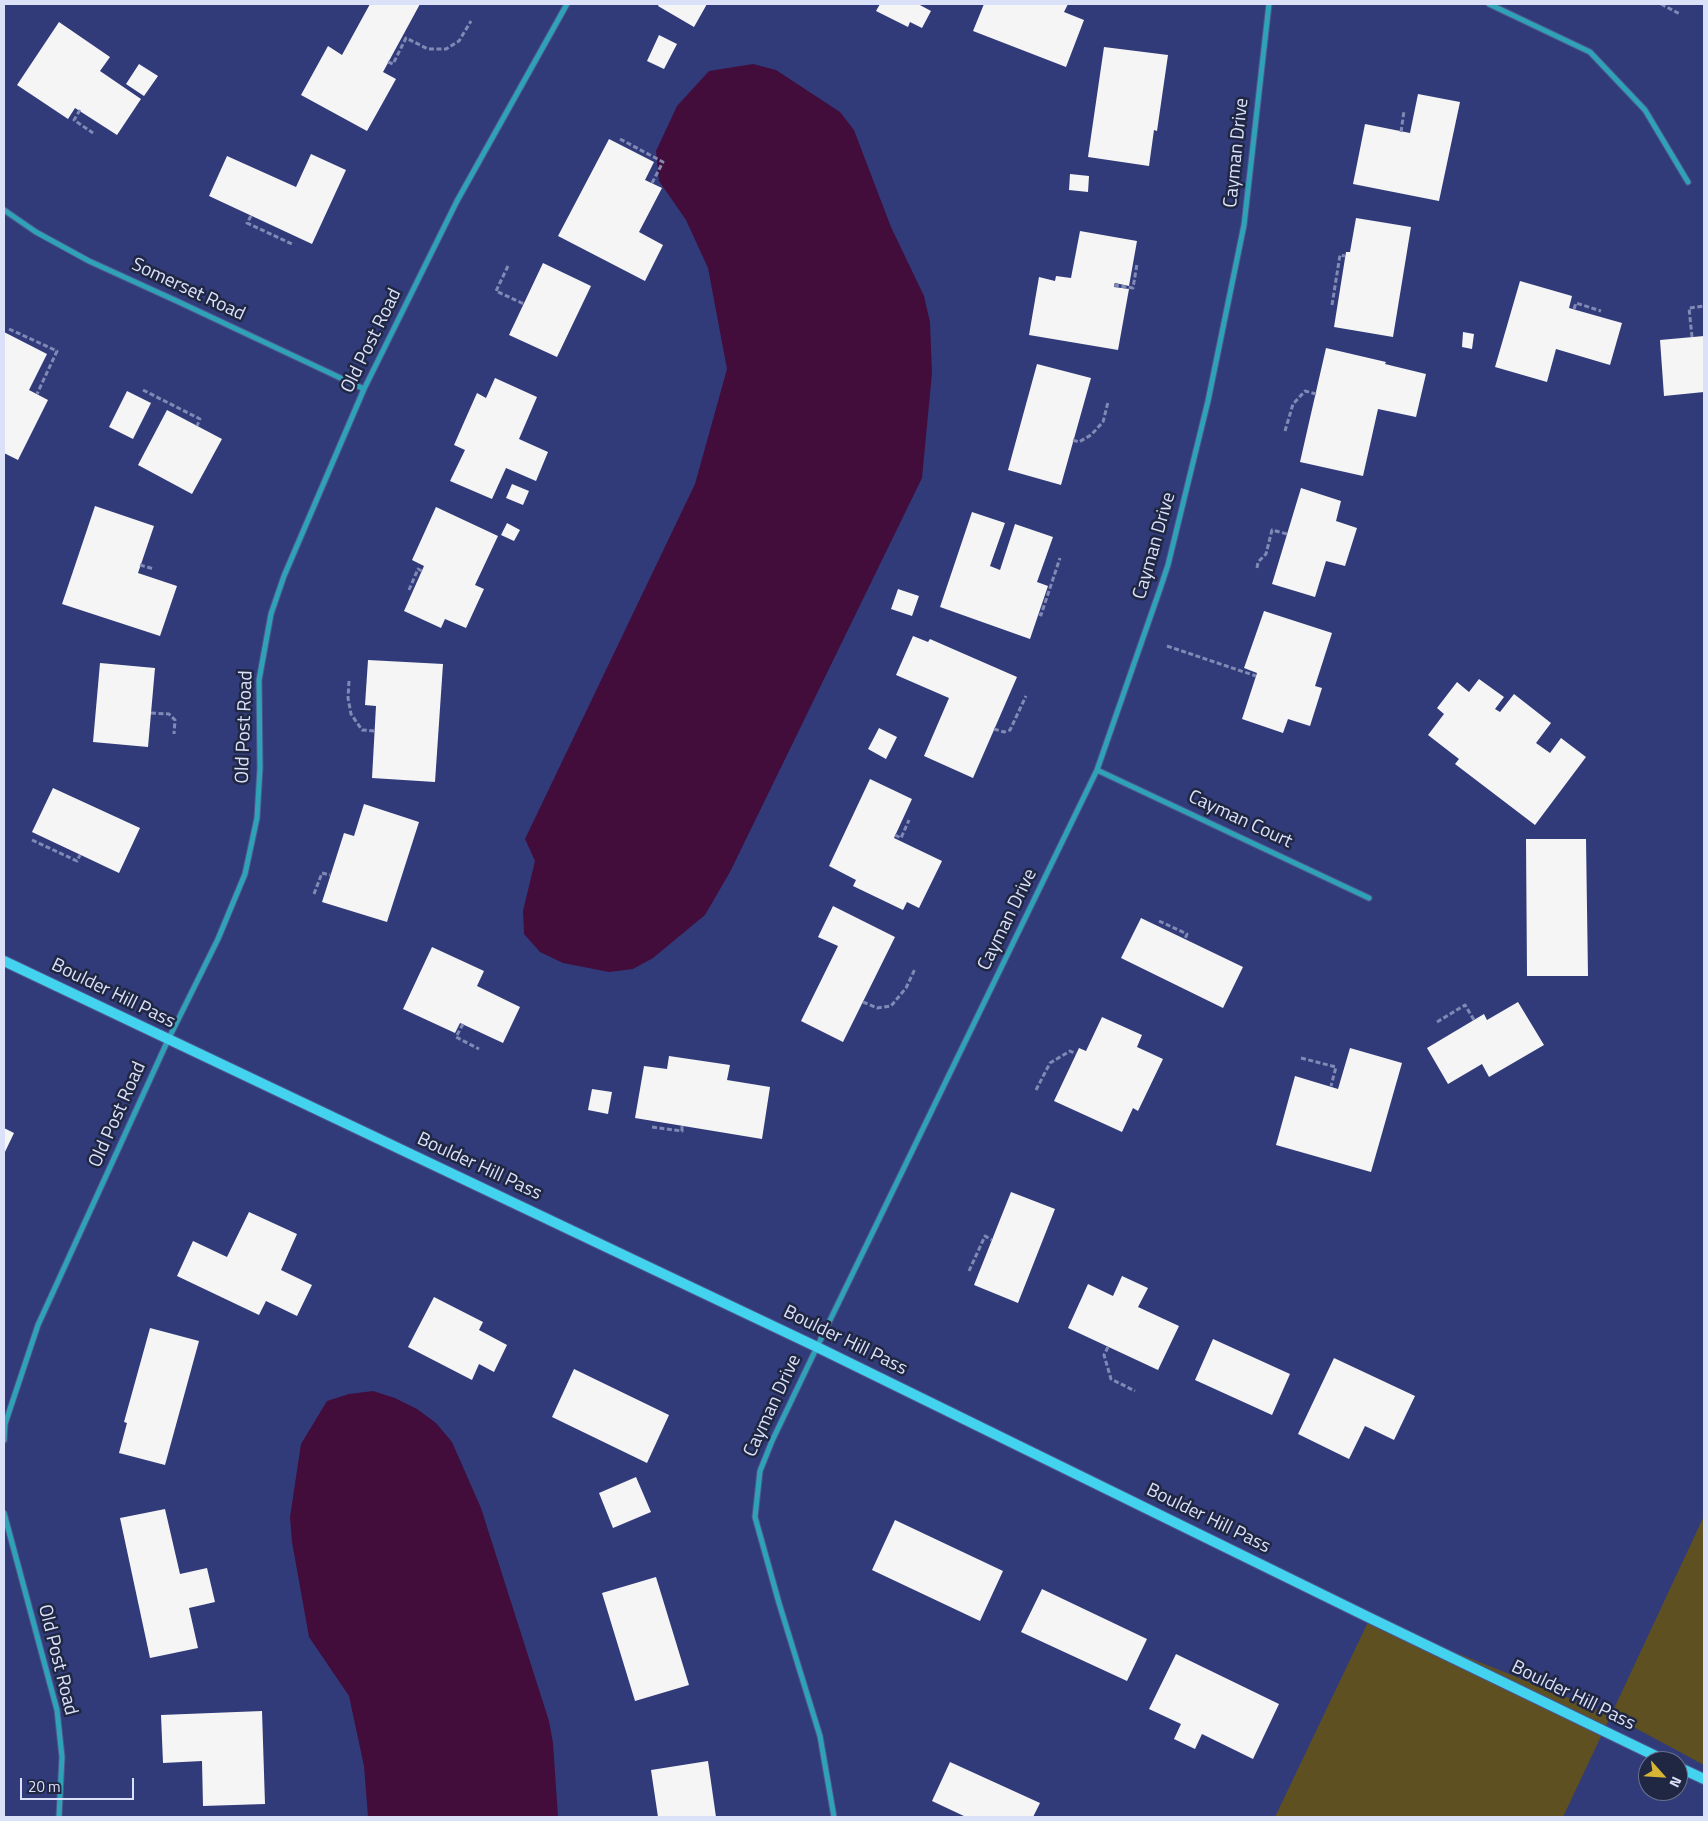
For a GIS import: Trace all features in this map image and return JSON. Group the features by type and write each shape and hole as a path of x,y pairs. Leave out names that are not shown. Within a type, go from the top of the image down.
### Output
{"street":[{"name":"Old Post Road","path":"4,1440 5,1424 38,1325 168,1040 218,939 245,874 257,818 260,768 259,680 271,614 287,568 364,389 457,201 567,4"},
{"name":"Cayman Drive","path":"834,1817 820,1736 755,1517 760,1470 772,1440 1097,770 1168,565 1208,402 1244,225 1269,4"},
{"path":"1489,4 1590,52 1645,110 1688,182"},
{"name":"Somerset Road","path":"4,210 36,232 89,261 364,389"},
{"name":"Cayman Court","path":"1097,770 1369,898"},
{"name":"Boulder Hill Pass","path":"4,961 817,1347 1363,1615 1645,1751"},
{"name":"Old Post Road","path":"4,1513 57,1710 62,1757 59,1817"},
{"path":"1688,1772 1704,1779"}],"path":[{"path":"1661,4 1680,14"},
{"path":"388,62 393,64 406,38 428,49 446,49 459,41 471,21"},
{"path":"80,110 74,120 93,134"},
{"path":"1401,132 1404,111"},
{"path":"620,139 663,162 652,183"},
{"path":"251,216 247,223 292,244"},
{"path":"1332,304 1340,255 1345,256"},
{"path":"1114,285 1133,288 1137,264"},
{"path":"508,266 496,291 524,304"},
{"path":"1574,309 1576,303 1601,311"},
{"path":"1692,337 1689,308 1704,306"},
{"path":"9,329 57,351 38,394"},
{"path":"143,390 200,419 197,426"},
{"path":"1285,431 1293,404 1305,391 1316,394"},
{"path":"1073,440 1079,442 1091,436 1103,422 1108,402"},
{"path":"1256,568 1258,562 1266,554 1272,530 1287,534"},
{"path":"1039,614 1041,615 1060,558"},
{"path":"140,565 154,569"},
{"path":"409,590 418,569 422,571"},
{"path":"1167,646 1256,676"},
{"path":"349,681 348,698 351,714 362,730 375,731"},
{"path":"994,729 1004,732 1010,730 1026,696"},
{"path":"151,713 170,714 175,720 174,734"},
{"path":"895,835 902,838 909,820"},
{"path":"32,840 77,861 80,855"},
{"path":"314,894 322,873 330,875"},
{"path":"1160,921 1187,934 1185,939"},
{"path":"863,1002 877,1008 891,1006 906,988 915,969"},
{"path":"1437,1022 1465,1004 1474,1020"},
{"path":"463,1024 456,1037 479,1049"},
{"path":"1036,1090 1050,1063 1070,1051 1076,1054"},
{"path":"1301,1058 1336,1067 1331,1086"},
{"path":"652,1127 682,1131 682,1126"},
{"path":"969,1270 985,1236 992,1240"},
{"path":"1108,1347 1104,1355 1111,1379 1135,1390"}],"shaded area":[{"path":"753,64 776,70 840,112 854,130 891,227 924,296 930,322 932,373 922,478 730,872 705,915 653,958 633,969 609,972 563,963 540,952 524,934 523,911 535,861 525,839 695,484 727,369 708,268 686,220 659,181 656,151 677,106 709,71"},
{"path":"373,1391 395,1398 417,1409 436,1423 452,1442 481,1508 549,1721 553,1743 558,1817 368,1817 364,1766 349,1696 309,1637 292,1542 290,1517 301,1444 327,1401 349,1394"},
{"path":"1704,1516 1704,1765 1688,1756 1688,1751 1678,1751 1611,1715"},
{"path":"1370,1618 1611,1715 1563,1817 1275,1817"}],"building":[{"path":"370,4 420,4 383,72 396,79 367,131 301,95 328,46 342,55"},
{"path":"659,4 707,4 694,27 658,6"},
{"path":"880,4 918,4 931,11 922,28 910,22 908,27 876,11"},
{"path":"984,4 1068,4 1064,12 1084,20 1066,67 973,31"},
{"path":"59,22 110,57 100,71 141,99 117,135 75,108 68,119 17,85"},
{"path":"659,35 677,44 664,69 647,61"},
{"path":"1104,47 1168,55 1157,131 1154,130 1149,166 1088,157"},
{"path":"139,64 158,76 144,96 126,84"},
{"path":"1418,94 1460,102 1439,201 1353,184 1365,124 1410,133"},
{"path":"609,139 654,162 645,180 662,188 639,232 663,245 645,281 558,236"},
{"path":"311,154 346,170 312,244 209,196 227,156 296,187"},
{"path":"1070,174 1089,176 1088,192 1069,190"},
{"path":"1356,218 1411,227 1393,337 1334,327 1346,252 1350,252"},
{"path":"1080,231 1137,241 1129,286 1115,283 1114,285 1114,287 1129,289 1118,350 1029,335 1039,277 1055,281 1056,276 1071,278"},
{"path":"543,263 591,286 557,357 509,335"},
{"path":"1520,281 1572,296 1569,308 1622,323 1610,365 1556,349 1547,382 1495,367"},
{"path":"4,332 47,354 29,390 48,400 18,460 4,453"},
{"path":"1463,332 1474,334 1472,349 1462,347"},
{"path":"1704,336 1704,392 1664,396 1660,340"},
{"path":"1326,348 1386,362 1385,364 1426,374 1416,417 1378,409 1363,476 1300,462"},
{"path":"1037,364 1091,378 1061,485 1008,470"},
{"path":"495,378 537,397 519,439 548,452 536,481 506,468 492,499 450,481 465,450 454,445 477,393 486,398"},
{"path":"127,391 151,403 133,439 109,427"},
{"path":"167,410 222,439 192,494 138,465"},
{"path":"512,484 529,491 523,505 506,498"},
{"path":"1301,488 1341,501 1336,521 1357,528 1345,566 1326,561 1315,597 1272,584"},
{"path":"95,506 154,526 138,573 177,586 160,636 62,604"},
{"path":"436,507 498,536 475,585 484,589 466,628 445,619 441,628 404,611 424,566 412,560"},
{"path":"972,512 1005,523 990,566 1000,570 1015,524 1053,537 1037,582 1048,586 1030,639 940,607"},
{"path":"507,523 520,530 514,541 501,535"},
{"path":"898,589 919,596 912,616 891,609"},
{"path":"1264,611 1332,633 1315,686 1322,688 1310,726 1288,719 1283,733 1242,719 1257,673 1244,668"},
{"path":"913,636 928,642 930,639 1017,677 973,778 924,756 949,698 896,675"},
{"path":"368,660 443,664 435,782 372,778 376,706 365,705"},
{"path":"100,663 155,668 148,747 93,742"},
{"path":"1479,679 1504,697 1495,709 1500,712 1514,694 1551,723 1536,743 1550,753 1561,738 1586,757 1535,825 1455,764 1459,759 1428,735 1444,714 1437,708 1457,682 1469,692"},
{"path":"879,728 897,737 886,759 868,749"},
{"path":"870,779 912,799 894,838 942,861 919,908 907,902 903,910 853,886 856,880 829,866"},
{"path":"53,788 140,828 119,873 32,832"},
{"path":"364,804 419,822 387,922 322,902 344,833 354,836"},
{"path":"1526,839 1586,839 1588,976 1527,976"},
{"path":"833,906 895,937 843,1042 801,1021 838,946 818,937"},
{"path":"1141,918 1243,967 1223,1008 1121,958"},
{"path":"432,947 484,971 477,986 520,1007 503,1043 460,1023 455,1033 403,1009"},
{"path":"1518,1002 1544,1045 1489,1077 1482,1064 1448,1084 1427,1048 1484,1014 1487,1020"},
{"path":"1102,1017 1142,1035 1137,1047 1163,1059 1138,1111 1133,1108 1122,1132 1054,1101 1079,1048 1086,1051"},
{"path":"1350,1048 1402,1063 1371,1172 1276,1145 1295,1076 1338,1089"},
{"path":"669,1056 730,1065 727,1080 770,1087 762,1139 635,1118 644,1066 667,1069"},
{"path":"592,1089 612,1092 608,1114 588,1110"},
{"path":"4,1128 14,1133 4,1154"},
{"path":"1011,1192 1055,1209 1018,1303 974,1285"},
{"path":"249,1212 297,1234 281,1270 312,1285 297,1316 266,1301 259,1315 177,1276 193,1241 227,1257"},
{"path":"1122,1276 1148,1288 1138,1307 1179,1326 1158,1370 1068,1328 1088,1284 1113,1296"},
{"path":"434,1297 483,1322 479,1330 507,1345 494,1372 479,1364 472,1380 408,1347"},
{"path":"150,1328 199,1341 165,1465 119,1453 127,1423 124,1422"},
{"path":"1213,1339 1290,1374 1272,1415 1195,1380"},
{"path":"1334,1358 1415,1396 1394,1440 1365,1426 1349,1459 1298,1434"},
{"path":"574,1369 669,1415 647,1463 552,1417"},
{"path":"636,1477 651,1512 613,1528 599,1493"},
{"path":"165,1509 180,1574 207,1568 215,1602 189,1608 198,1648 150,1658 120,1518"},
{"path":"895,1520 1003,1571 980,1621 872,1570"},
{"path":"656,1577 689,1685 635,1701 602,1593"},
{"path":"1042,1589 1147,1639 1127,1681 1021,1632"},
{"path":"1176,1654 1279,1704 1253,1759 1202,1734 1195,1749 1174,1739 1181,1724 1149,1709"},
{"path":"262,1711 265,1804 203,1806 202,1761 163,1763 161,1715"},
{"path":"708,1761 716,1817 658,1817 651,1770"},
{"path":"950,1762 1040,1803 1033,1817 966,1817 932,1801"}]}
